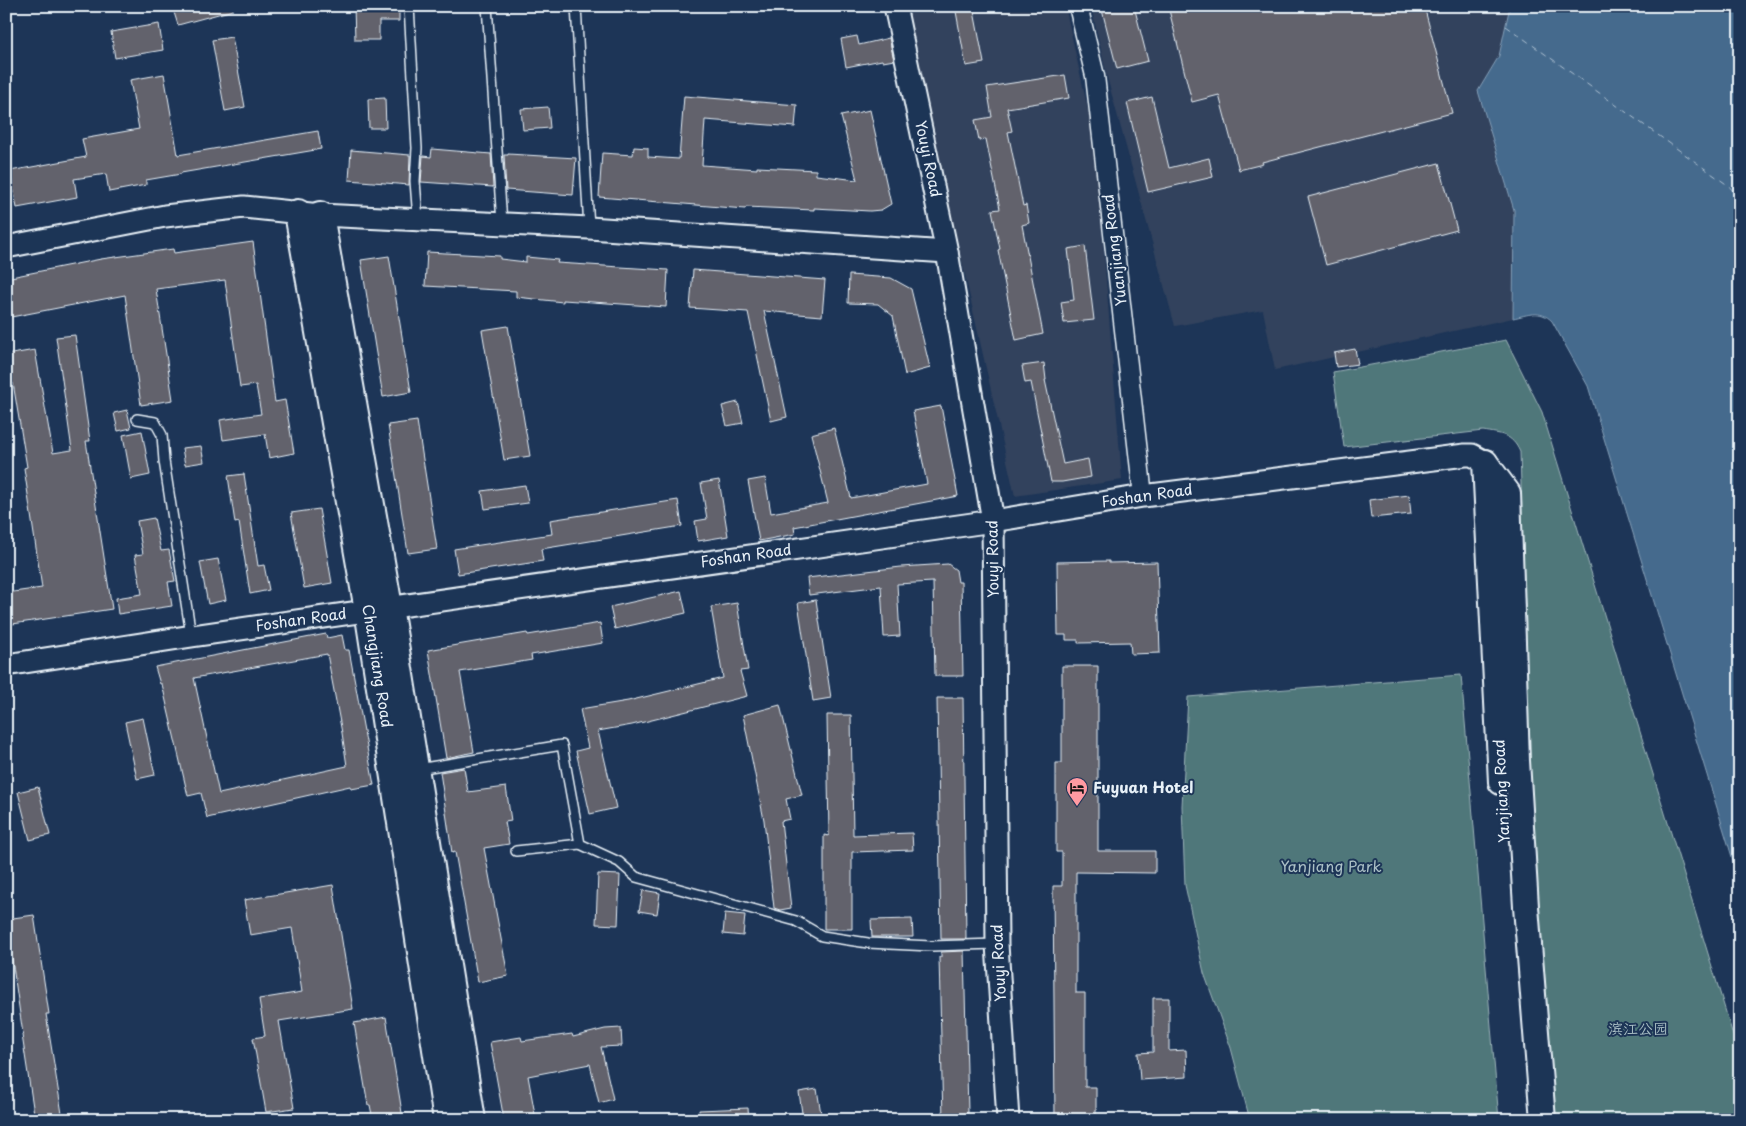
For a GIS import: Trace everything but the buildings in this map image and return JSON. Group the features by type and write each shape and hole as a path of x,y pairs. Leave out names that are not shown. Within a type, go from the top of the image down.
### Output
{"main road":[{"name":"Changjiang Road","path":"309,214 379,608 447,1120"},
{"name":"Yanjiang Road","path":"1485,462 1500,761 1526,1120"},
{"path":"1485,462 1508,493 1517,760 1526,907 1543,1120"},
{"name":"Changjiang Road","path":"379,608 415,769 472,1120"}],"street":[{"name":"Youyi Road","path":"895,6 947,252 993,521 998,944 1008,1120"},
{"name":"Yuanjiang Road","path":"1078,6 1095,76 1143,496"},
{"path":"6,247 165,216 244,207 309,214 589,228 947,252"},
{"name":"Foshan Road","path":"6,665 379,608 993,521 1143,496 1465,455 1479,458 1485,462"}],"lane":[{"path":"410,6 417,148 415,181 418,218"},
{"path":"487,6 502,224"},
{"path":"576,6 589,228"},
{"path":"137,419 155,422 162,435 164,461 192,636"},
{"path":"415,769 562,746 580,844"},
{"path":"516,851 580,844 618,862 636,877 796,920 822,936 886,944 931,946 998,944"}],"shaded area":[{"path":"904,6 1065,6 1095,141 1122,480 1015,496"},
{"path":"1091,6 1510,6 1499,56 1478,91 1514,210 1513,318 1275,370 1263,310 1175,326 1107,77"},
{"path":"1510,6 1740,6 1740,883 1588,386 1552,321 1538,314 1513,318 1514,210 1478,91 1499,56"}],"green space":[{"name":"滨江公园","path":"1506,340 1542,412 1740,1058 1740,1120 1556,1120 1530,770 1520,452 1510,438 1501,434 1483,431 1344,447 1333,372"},
{"name":"Yanjiang Park","path":"1461,675 1499,1120 1250,1120 1231,1048 1204,973 1185,885 1182,806 1188,697"}],"ferry route":[{"path":"1506,26 1729,186 1740,200"}],"place":[{"name":"Fuyuan Hotel","path":"1077,807"}]}
